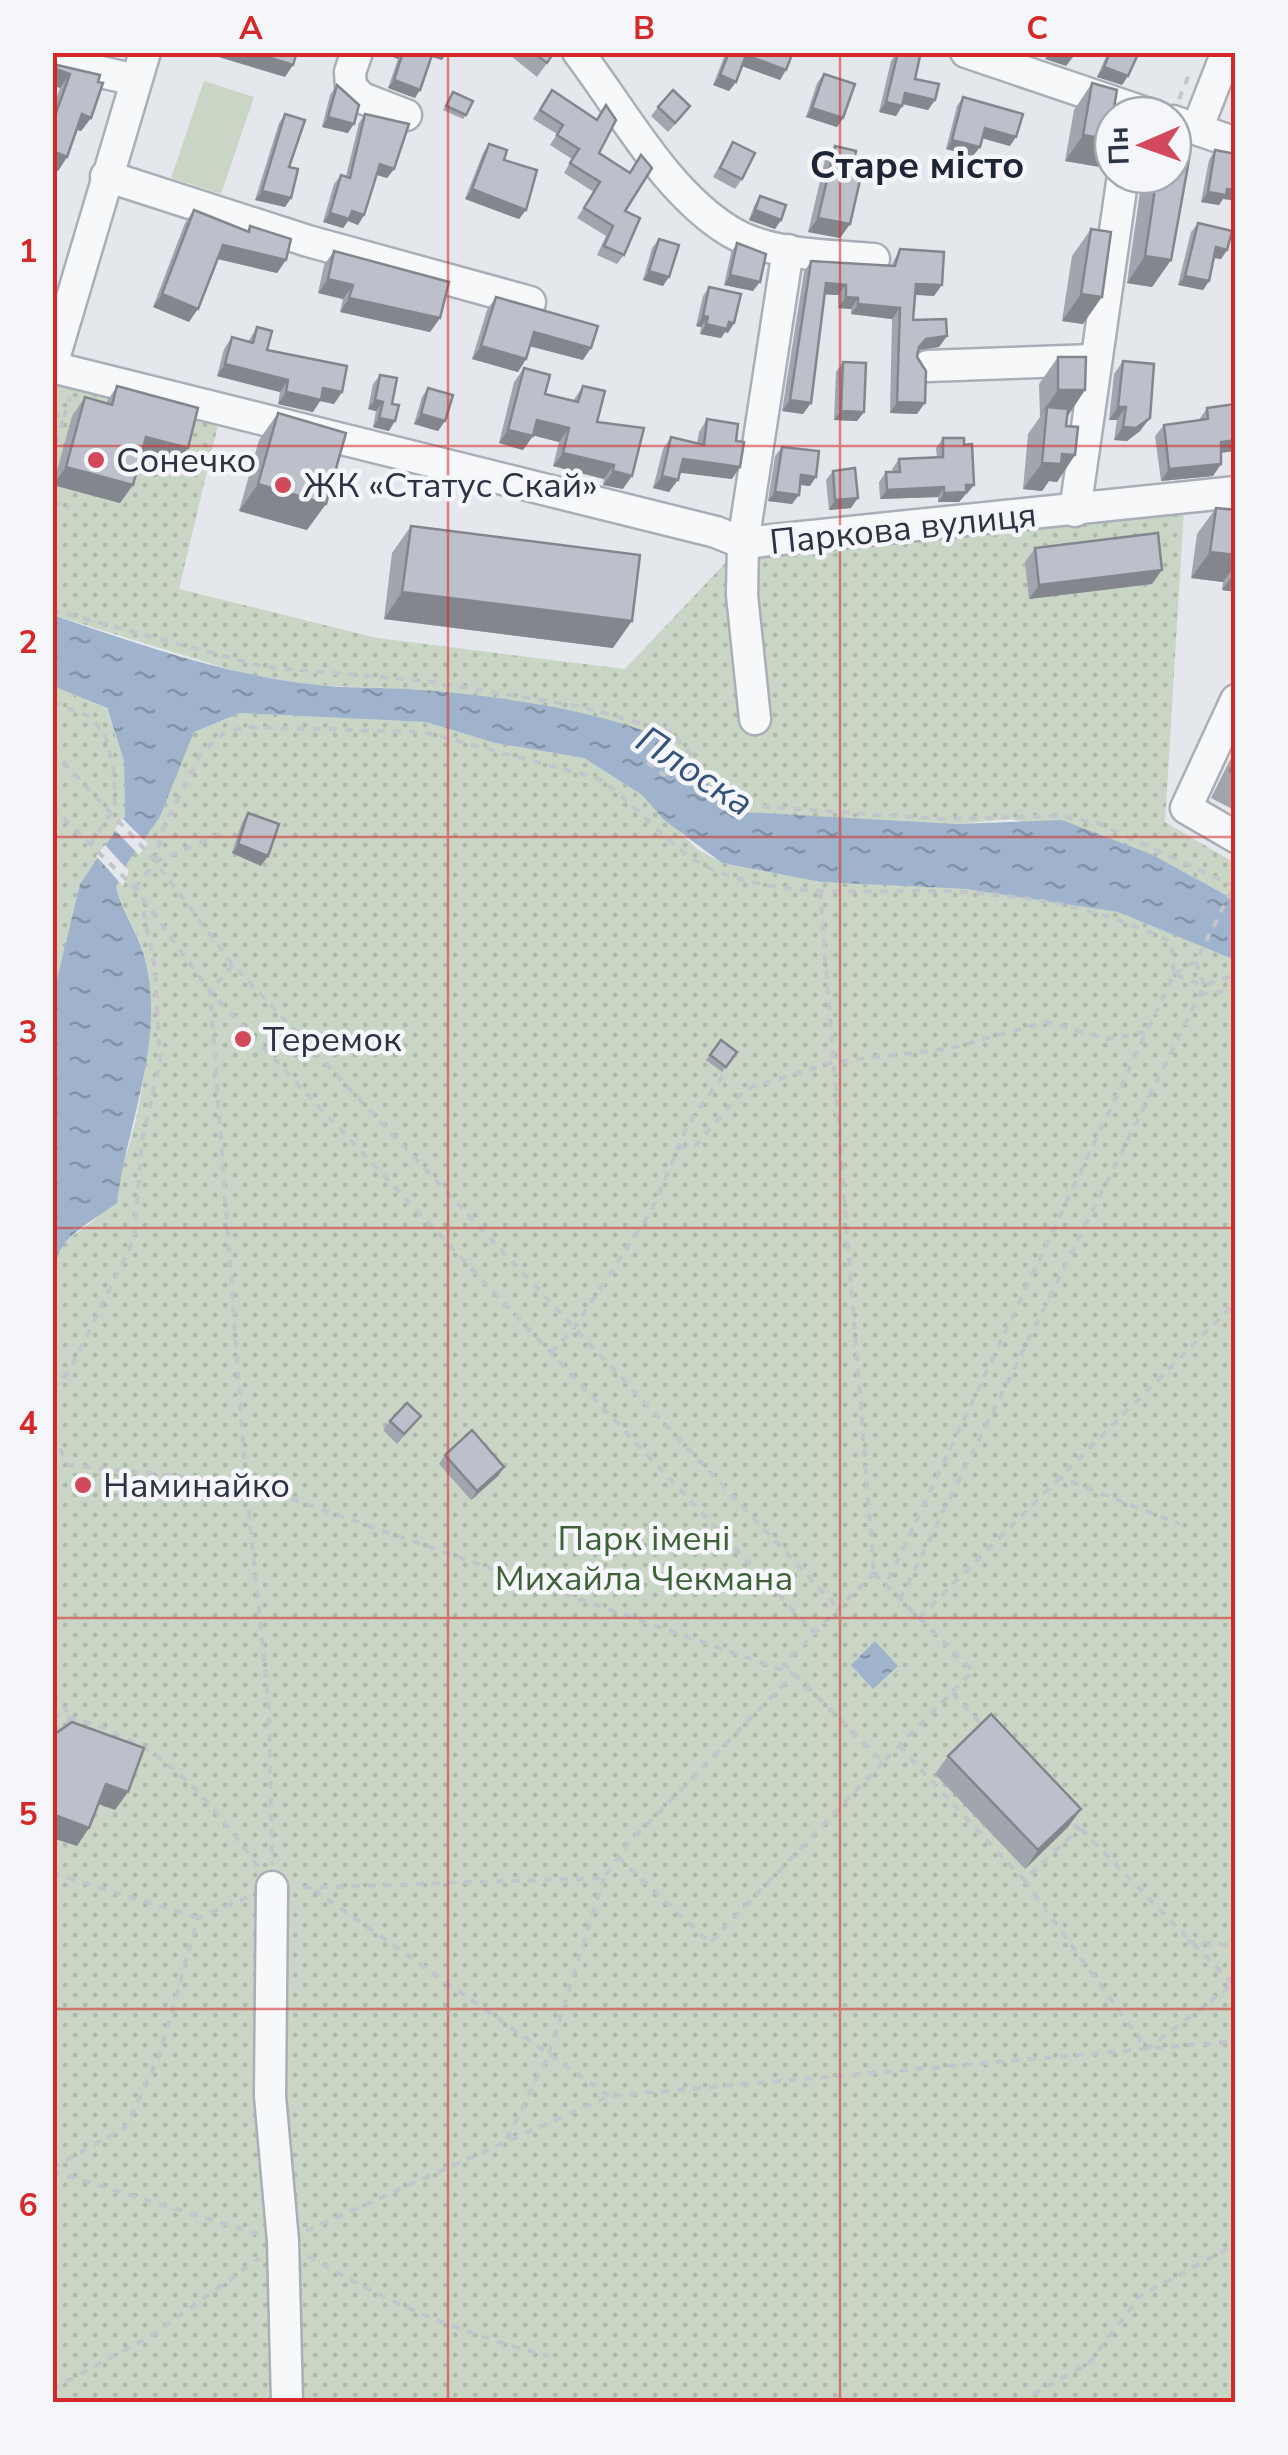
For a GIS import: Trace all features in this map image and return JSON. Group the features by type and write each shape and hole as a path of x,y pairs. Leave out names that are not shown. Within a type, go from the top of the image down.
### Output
{"street":[{"path":"578,52 688,195 731,232 788,250 874,260"},
{"path":"966,52 1099,95"},
{"path":"1182,95 1227,52"},
{"path":"52,61 140,66 52,366"},
{"path":"353,62 351,86 362,98 406,116"},
{"path":"1193,127 1236,143"},
{"path":"106,176 308,241 530,302"},
{"path":"1075,511 1120,195"},
{"path":"754,719 742,595 742,543 788,250"},
{"path":"928,366 1098,360"},
{"name":"Паркова вулиця","path":"52,366 678,523 742,543 1236,492"},
{"path":"1236,700 1186,808 1236,837"},
{"path":"272,1888 270,2096 283,2242 287,2402"}],"path":[{"path":"1174,95 1192,68"},
{"path":"52,412 64,416 52,454"},
{"path":"52,502 70,508"},
{"path":"52,610 265,667 425,681 584,707 670,732 716,782 744,802 939,819 1061,816 1097,823 1234,887 1196,962 1174,974"},
{"path":"52,703 87,716 105,734 114,772 111,815 91,843"},
{"path":"135,888 155,862 163,828 202,753 224,733 247,727 424,732 580,770 621,793 692,858 716,871 820,891 966,892 1118,916 1171,942 1174,974 886,1584"},
{"path":"52,750 151,856 233,965 839,1610"},
{"path":"647,762 664,774 682,755"},
{"path":"52,807 135,888 210,990 815,1633"},
{"path":"155,862 226,832"},
{"path":"618,1857 710,1943 973,1671 874,1573 820,891"},
{"path":"52,1390 70,1370 134,1239 142,1142 160,1062 155,968 142,905"},
{"path":"900,1599 1204,986 1196,962"},
{"path":"233,965 210,990 246,1483 270,1709 272,1888"},
{"path":"1174,974 1204,986 1236,974"},
{"path":"1200,994 1236,990"},
{"path":"678,1148 696,1145 745,1089 834,1062 947,1050 1046,1022 1108,1039 1146,1032"},
{"path":"551,1353 574,1328 652,1210 688,1124 724,1074"},
{"path":"919,1618 1056,1476 1236,1302"},
{"path":"52,1435 70,1465 246,1483 794,1674"},
{"path":"1056,1476 1180,1524"},
{"path":"874,1573 784,1664 883,1762"},
{"path":"506,2141 548,2056 604,1878 618,1857 794,1674"},
{"path":"952,1693 988,1732"},
{"path":"52,1694 73,1718"},
{"path":"52,1714 146,1746 180,1771 206,1796 272,1888"},
{"path":"52,1730 73,1718"},
{"path":"899,1746 1024,1880 1148,2049"},
{"path":"1024,1880 1079,1829 1066,1815"},
{"path":"1081,1830 1187,1941 1235,1985 1148,2049"},
{"path":"52,1873 198,1918 272,1888 604,1878"},
{"path":"311,1888 609,2096"},
{"path":"52,2170 126,2126 160,2054 198,1918"},
{"path":"1187,1941 1236,1946"},
{"path":"52,2389 152,2336 283,2242 609,2096 1236,2042"},
{"path":"52,2170 283,2242 388,2302 482,2339 548,2356"},
{"path":"1019,2402 1088,2364 1140,2296 1236,2244"}],"green space":[{"path":"204,81 254,97 221,194 171,178"},
{"path":"53,378 219,421 179,589 377,638 625,669 729,559 1184,509 1165,822 1235,863 1235,900 1153,855 1011,819 955,824 867,822 743,812 722,800 673,743 423,690 314,685 248,675 53,615"},
{"path":"53,686 106,708 124,761 125,816 80,884 53,1000"},
{"name":"Парк імені Михайла Чекмана","path":"240,713 426,722 495,743 584,758 642,795 697,849 722,863 821,882 965,889 1119,912 1235,960 1235,2402 53,2402 55,1257 107,1205 127,1152 143,1084 149,984 142,949 116,887 128,862 160,817 194,732"}],"water":[{"name":"Плоска","path":"53,615 243,673 323,686 475,695 614,721 656,736 743,812 955,824 1062,820 1153,855 1235,900 1235,960 1118,912 965,889 821,882 722,863 664,820 642,795 584,758 495,743 426,722 240,713 194,732 160,817 128,862 116,887 145,959 151,1020 148,1051 117,1203 61,1248 55,1274 53,1319 52,1000 80,884 125,816 124,761 107,708 53,686"},
{"path":"875,1641 898,1666 873,1689 851,1665"}],"pier":[{"path":"122,818 148,844 139,855 115,830"},
{"path":"105,845 129,871 123,886 96,856"}],"building":[{"path":"252,52 297,52 293,65"},
{"path":"403,52 433,52 420,90 394,80"},
{"path":"533,52 554,52 547,63"},
{"path":"729,52 793,52 786,70 746,55 736,82 720,75"},
{"path":"898,52 920,56 915,79 939,84 935,100 905,93 902,106 886,102"},
{"path":"1110,52 1139,52 1128,76 1104,67"},
{"path":"57,65 100,75 98,82 103,83 91,118 82,114 67,157 52,151 52,124 70,74 56,69"},
{"path":"824,74 855,84 843,118 812,108"},
{"path":"1092,83 1117,90 1116,95 1093,95 1093,137 1083,135"},
{"path":"337,85 359,105 354,124 328,117"},
{"path":"552,90 597,120 606,105 616,120 599,153 630,173 641,155 652,168 625,211 640,218 624,255 604,246 613,226 584,208 600,182 570,163 579,149 557,135 563,125 540,110"},
{"path":"673,90 690,106 675,123 658,107"},
{"path":"453,92 473,101 466,115 446,106"},
{"path":"963,97 1023,114 1016,137 985,128 980,147 952,140"},
{"path":"285,114 305,120 289,167 298,169 291,198 262,191"},
{"path":"365,114 409,124 394,169 380,164 364,215 352,211 349,219 330,213 341,175 350,178"},
{"path":"733,142 755,153 742,179 720,168"},
{"path":"489,144 507,150 504,160 537,170 526,210 472,189"},
{"path":"835,146 856,151 854,160 864,163 850,224 818,218"},
{"path":"1215,150 1236,154 1236,190 1227,189 1226,195 1208,192"},
{"path":"1154,195 1183,195 1171,260 1145,256"},
{"path":"760,196 786,205 781,220 755,210"},
{"path":"194,210 249,232 250,226 291,239 286,260 223,245 198,309 162,294"},
{"path":"1198,223 1232,231 1227,250 1216,247 1209,281 1185,276"},
{"path":"1091,229 1111,232 1102,297 1081,294"},
{"path":"659,239 679,245 669,277 649,271"},
{"path":"737,243 766,254 760,282 730,275"},
{"path":"900,249 944,252 942,285 916,284 913,320 946,319 947,336 926,339 919,347 917,357 926,371 925,403 897,402 900,308 858,304 858,298 846,297 846,285 826,283 811,403 790,400 811,261 895,266"},
{"path":"334,251 449,282 440,318 349,298 353,285 328,279"},
{"path":"709,287 741,294 734,323 729,322 727,329 706,324 708,317 703,316"},
{"path":"496,297 598,326 591,348 534,332 526,359 481,346"},
{"path":"257,327 272,331 267,350 347,366 342,392 323,388 321,400 286,392 288,380 225,364 232,337 253,343"},
{"path":"1058,357 1086,357 1085,390 1058,390"},
{"path":"1123,361 1154,364 1150,418 1136,428 1123,427 1126,407 1118,407"},
{"path":"843,362 866,363 864,412 841,411"},
{"path":"524,368 550,375 545,394 578,402 583,386 605,391 597,422 644,428 632,476 613,471 614,465 563,453 569,428 537,420 533,436 508,430"},
{"path":"380,375 397,378 392,404 399,405 395,421 379,418 383,402 375,400"},
{"path":"117,386 198,408 188,448 146,437 133,485 66,467 85,397 112,405"},
{"path":"428,388 453,395 445,421 421,414"},
{"path":"1235,404 1236,440 1221,442 1221,464 1169,469 1164,425 1208,419 1207,408"},
{"path":"1047,407 1068,409 1066,426 1078,427 1075,455 1062,454 1061,464 1042,463"},
{"path":"278,413 346,433 326,504 258,484"},
{"path":"707,419 738,424 736,441 744,442 740,467 683,459 678,480 662,476 671,437 704,445"},
{"path":"943,438 964,438 964,445 972,444 974,485 966,485 966,492 944,493 944,487 887,490 886,472 900,472 899,459 943,457"},
{"path":"782,447 819,451 816,477 801,475 799,495 775,492"},
{"path":"855,468 858,498 835,500 833,471"},
{"path":"1216,508 1236,510 1236,555 1210,552"},
{"path":"411,526 640,555 632,621 402,592"},
{"path":"1158,533 1162,570 1039,585 1035,548"},
{"path":"248,813 279,824 268,856 238,844"},
{"path":"721,1040 737,1052 726,1067 710,1055"},
{"path":"407,1403 421,1416 404,1434 390,1421"},
{"path":"472,1430 504,1467 477,1491 445,1455"},
{"path":"991,1714 1081,1809 1038,1850 948,1756"},
{"path":"72,1722 144,1748 128,1792 106,1784 89,1828 52,1814 52,1736"}],"place":[{"name":"Cонечко","path":"96,460"},
{"name":"ЖК «Статус Скай»","path":"283,485"},
{"name":"Теремок","path":"243,1039"},
{"name":"Наминайко","path":"83,1485"}],"district":[{"name":"Старе місто","path":"917,165"}]}
